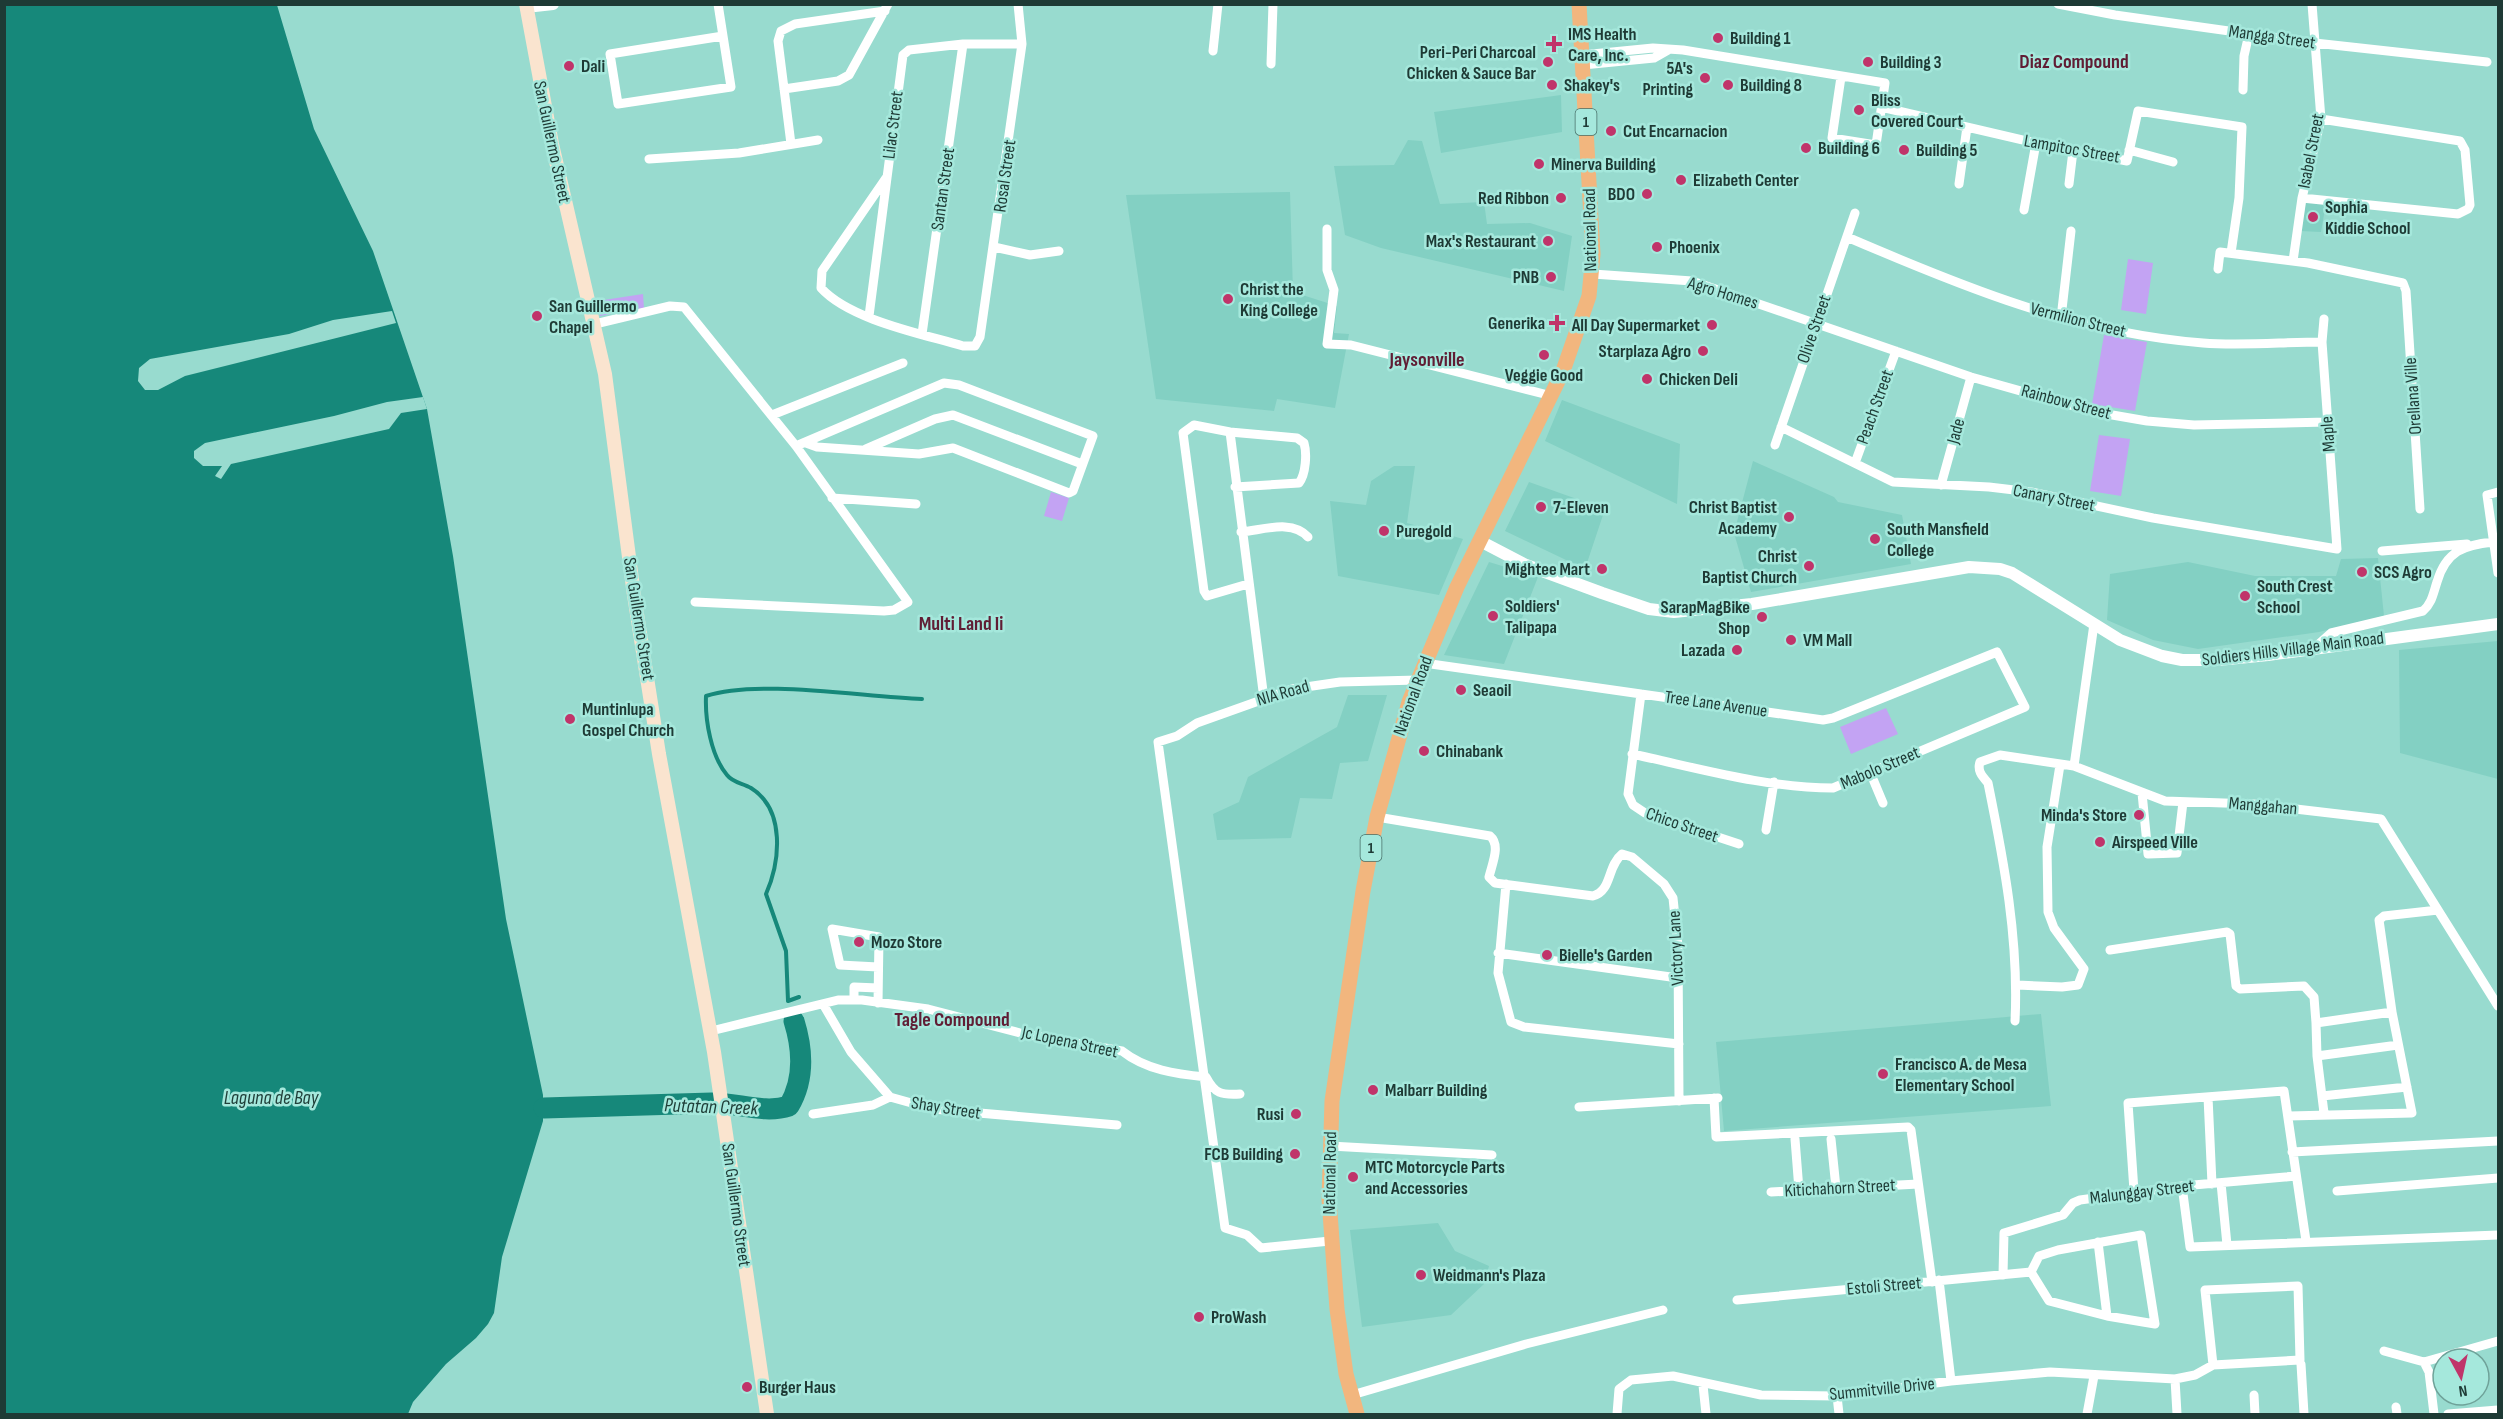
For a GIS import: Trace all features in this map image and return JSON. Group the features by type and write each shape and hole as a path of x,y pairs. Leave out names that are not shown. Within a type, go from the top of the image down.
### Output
{"highway":[{"name":"National Road","path":"1357,1414 1340,1332 1330,1241 1330,1146 1336,1075 1377,817 1402,722 1424,663 1551,396 1582,318 1593,274 1579,4"}],"main road":[{"name":"San Guillermo Street","path":"526,6 552,144 605,374 634,595 659,754 711,1031 766,1414"}],"street":[{"path":"526,6 553,4"},
{"path":"718,4 723,36 730,87 618,104 610,54 723,36"},
{"name":"Rosal Street","path":"922,334 963,346 975,346 980,337 1022,44 1018,4"},
{"path":"1213,51 1218,4"},
{"path":"1271,64 1273,4"},
{"name":"Mangga Street","path":"2058,4 2315,43 2487,62"},
{"name":"Isabel Street","path":"2293,261 2302,198 2321,118 2312,4"},
{"path":"784,89 838,81 849,75 887,8"},
{"path":"791,144 778,41 781,31 787,27 887,8"},
{"path":"2243,90 2244,56 2249,34"},
{"name":"Lilac Street","path":"869,316 903,55 909,50 963,44 1022,44"},
{"name":"Santan Street","path":"922,334 963,44"},
{"path":"1582,60 1653,48 1698,52 1885,83 1876,145 1832,138 1841,77"},
{"name":"Lampitoc Street","path":"1881,108 2127,161 2138,111 2242,127 2239,198 2231,253"},
{"path":"2302,198 2458,214 2468,209 2470,205 2465,150 2460,141 2321,118"},
{"path":"1959,184 1967,128"},
{"path":"649,159 739,153 818,140"},
{"path":"2024,210 2036,143"},
{"path":"2129,150 2173,162"},
{"path":"2069,184 2073,151"},
{"path":"886,178 822,271 821,288 828,296 869,316 922,334"},
{"name":"Olive Street","path":"1775,445 1815,323 1855,213"},
{"path":"1327,229 1327,270 1334,290 1327,344 1351,345 1551,396"},
{"path":"2061,318 2071,231"},
{"name":"Vermilion Street","path":"1846,237 1960,286 2061,318 2123,333 2205,343 2322,342"},
{"path":"994,247 1030,255 1059,251"},
{"path":"2218,269 2220,252 2293,261"},
{"name":"Orellana Ville","path":"2293,261 2403,283 2406,291 2420,509"},
{"name":"Agro Homes","path":"1593,274 1692,281 1815,323"},
{"path":"595,324 670,306 684,307 796,446 908,602 894,610 885,611 695,602"},
{"name":"Maple","path":"2324,319 2322,342 2337,549"},
{"name":"Rainbow Street","path":"1815,323 1971,377 2095,412 2148,421 2194,425 2327,422"},
{"name":"Peach Street","path":"1855,463 1896,351"},
{"path":"772,415 903,363"},
{"name":"Jade","path":"1941,485 1971,377"},
{"path":"796,446 927,388 951,383 1092,434 1093,438 1073,491 1068,493 953,448 918,454 817,447 807,443"},
{"path":"863,450 934,419 954,415 1082,464"},
{"path":"1235,487 1299,483 1303,478 1306,450 1304,443 1297,438 1230,432 1194,425 1183,433 1204,591 1207,596 1214,596 1248,584"},
{"name":"Canary Street","path":"1781,427 1893,482 2031,492 2153,518 2337,549"},
{"path":"1230,432 1235,487 1264,699"},
{"path":"2499,492 2487,495 2499,573"},
{"path":"832,498 916,504"},
{"path":"1241,532 1292,526 1302,530 1308,537"},
{"name":"Soldiers Hills Village Main Road","path":"1480,542 1526,565 1649,609 1674,612 1703,611 1949,570 1984,567 2012,573 2094,624 2143,650 2182,660 2218,660 2499,624"},
{"path":"2382,551 2493,542"},
{"path":"2313,649 2331,633 2423,611 2430,604 2441,567 2452,555 2470,544"},
{"path":"2074,766 2094,624"},
{"name":"Tree Lane Avenue","path":"1424,663 1823,720 1997,652"},
{"name":"Mabolo Street","path":"1632,754 1774,782 1811,788 1833,788 2025,706 1997,652"},
{"name":"NIA Road","path":"1206,1077 1158,742 1178,736 1197,723 1264,699 1317,684 1418,680"},
{"name":"Chico Street","path":"1641,694 1628,794 1638,810 1739,844"},
{"name":"Manggahan","path":"2017,986 2010,892 1988,783 1979,772 1980,762 2000,755 2074,766 2166,801 2253,804 2381,819 2499,1006"},
{"path":"2015,1021 2017,986 2078,985 2084,969 2054,928 2048,912 2047,847 2060,765"},
{"path":"1870,772 1883,803"},
{"path":"1766,830 1774,782"},
{"path":"2142,793 2148,854 2177,853 2183,802"},
{"path":"1377,817 1490,836 1496,847 1490,880 1506,884 1497,953 1501,991 1511,1022 1517,1026 1678,1044"},
{"name":"Victory Lane","path":"1506,884 1593,896 1605,889 1618,858 1622,854 1632,857 1664,885 1673,898 1678,978 1679,1101"},
{"path":"2289,1116 2324,1113 2412,1113 2392,1012 2379,920 2384,916 2438,910"},
{"path":"878,968 840,965 832,929 879,937 878,1003"},
{"path":"2110,950 2227,932 2230,934 2236,986 2240,989 2304,986 2314,997 2317,1056 2324,1113"},
{"path":"1497,953 1678,978"},
{"name":"Jc Lopena Street","path":"854,1000 854,987 878,988"},
{"name":"Jc Lopena Street","path":"711,1031 823,1004 854,1000 928,1009 1024,1034 1122,1051 1154,1069 1206,1077 1216,1093 1240,1094"},
{"name":"Shay Street","path":"823,1004 851,1052 890,1097 933,1109 1117,1125"},
{"path":"2316,1023 2392,1012"},
{"path":"2317,1056 2398,1045"},
{"path":"1206,1077 1225,1228 1247,1235 1261,1248 1330,1241"},
{"path":"2322,1096 2407,1087"},
{"path":"2134,1191 2128,1103 2284,1091 2306,1241"},
{"path":"813,1114 873,1105 890,1097"},
{"path":"2208,1097 2217,1184 2227,1245"},
{"path":"1580,1107 1716,1098 1716,1137 1908,1128 1912,1133 1918,1184"},
{"path":"1795,1139 1799,1190"},
{"path":"1831,1139 1836,1188"},
{"path":"2292,1152 2499,1141"},
{"path":"1330,1146 1492,1155"},
{"name":"Malunggay Street","path":"2003,1275 2004,1233 2063,1215 2073,1203 2080,1200 2134,1191 2296,1176"},
{"path":"2337,1191 2499,1178"},
{"name":"Kitichahorn Street","path":"1771,1192 1918,1184 1951,1381"},
{"path":"2182,1186 2190,1247 2499,1235"},
{"path":"2141,1235 2155,1324 2107,1316 2049,1301 2031,1272 2039,1256 2098,1242 2141,1235"},
{"path":"2098,1242 2107,1316"},
{"name":"Estoli Street","path":"1737,1300 2031,1272"},
{"path":"2298,1286 2300,1360 2213,1365 2205,1290 2298,1286"},
{"path":"1352,1395 1526,1344 1664,1310"},
{"path":"2384,1351 2424,1362 2499,1341"},
{"path":"2424,1362 2428,1372 2434,1414"},
{"path":"2301,1364 2304,1414"},
{"name":"Summitville Drive","path":"1617,1414 1619,1389 1631,1380 1673,1376 1761,1395 1837,1396 1951,1381 2050,1372 2175,1379 2195,1375 2213,1365"},
{"path":"2087,1414 2094,1376"},
{"path":"2175,1379 2176,1414"},
{"path":"1703,1384 1706,1414"},
{"path":"2254,1395 2255,1414"},
{"path":"1837,1396 1839,1414"},
{"path":"2448,1414 2499,1410"}],"shaded area":[{"path":"1561,95 1562,132 1441,153 1434,112"},
{"path":"1408,140 1422,141 1440,204 1484,202 1487,224 1530,223 1572,236 1564,291 1381,248 1345,235 1334,166 1394,165"},
{"name":"Christ the King College","path":"1290,192 1293,292 1337,306 1334,333 1349,334 1335,408 1277,399 1274,411 1156,399 1126,195"},
{"name":"Sophia Kiddie School","path":"2306,202 2326,203 2321,232 2300,231"},
{"path":"2128,259 2153,263 2146,314 2121,310"},
{"path":"643,294 644,308 600,316 597,301"},
{"path":"2104,335 2147,342 2135,411 2092,404"},
{"path":"1562,400 1680,444 1677,504 1545,441"},
{"path":"2099,435 2130,439 2121,496 2090,491"},
{"name":"Christ Baptist Academy","path":"1753,461 1834,497 1838,502 1902,515 1911,564 1751,592 1734,533"},
{"name":"Puregold","path":"1394,466 1415,466 1407,523 1463,539 1439,595 1338,576 1330,501 1366,505 1371,481"},
{"path":"1529,482 1605,509 1585,569 1505,531"},
{"path":"1051,492 1069,498 1062,521 1044,516"},
{"name":"South Crest School","path":"2378,558 2384,616 2319,632 2198,649 2153,640 2107,620 2110,574 2188,562 2255,576 2336,576 2341,559"},
{"name":"Soldiers' Talipapa","path":"1489,562 1538,577 1504,664 1444,655"},
{"path":"2498,641 2498,779 2400,753 2399,650"},
{"path":"1348,695 1387,695 1368,761 1340,763 1332,799 1300,798 1291,838 1217,840 1213,814 1239,802 1248,777 1337,727"},
{"path":"1886,708 1898,734 1851,754 1840,727"},
{"name":"Francisco A. de Mesa Elementary School","path":"2041,1014 2051,1106 1724,1131 1716,1042"},
{"name":"Weidmann's Plaza","path":"1438,1223 1455,1251 1489,1266 1484,1284 1451,1315 1362,1327 1350,1230"}],"water":[{"name":"Laguna de Bay","path":"5,5 277,5 314,129 373,251 427,409 453,556 506,919 543,1095 543,1121 502,1257 494,1313 476,1338 446,1364 413,1402 408,1414 5,1414"}],"pier":[{"path":"392,311 396,323 185,376 158,390 145,390 138,381 139,368 150,359 289,334 333,320"},
{"path":"423,397 427,409 401,413 389,429 231,464 221,479 215,476 222,466 203,466 194,458 194,451 205,443 334,416 387,402"}],"waterway":[{"path":"799,997 788,1001 786,951 766,894 777,852 775,823 770,809 762,798 751,788 732,780 721,767 710,737 706,696 728,691 782,689 922,699"},
{"name":"Putatan Creek","path":"544,1108 712,1103 761,1109 789,1106 798,1085 801,1064 794,1021"}],"place":[{"name":"Building 1","path":"1718,38"},
{"name":"IMS Health Care, Inc.","path":"1554,44"},
{"name":"Peri-Peri Charcoal Chicken & Sauce Bar","path":"1548,62"},
{"name":"Building 3","path":"1868,62"},
{"name":"Dali","path":"569,66"},
{"name":"5A's Printing","path":"1705,78"},
{"name":"Shakey's","path":"1552,85"},
{"name":"Building 8","path":"1728,85"},
{"name":"Bliss Covered Court","path":"1859,110"},
{"name":"Cut Encarnacion","path":"1611,131"},
{"name":"Building 6","path":"1806,148"},
{"name":"Building 5","path":"1904,150"},
{"name":"Minerva Building","path":"1539,164"},
{"name":"Elizabeth Center","path":"1681,180"},
{"name":"BDO","path":"1647,194"},
{"name":"Red Ribbon","path":"1561,198"},
{"name":"Sophia Kiddie School","path":"2313,217"},
{"name":"Max's Restaurant","path":"1548,241"},
{"name":"Phoenix","path":"1657,247"},
{"name":"PNB","path":"1551,277"},
{"name":"Christ the King College","path":"1228,299"},
{"name":"San Guillermo Chapel","path":"537,316"},
{"name":"Generika","path":"1557,323"},
{"name":"All Day Supermarket","path":"1712,325"},
{"name":"Starplaza Agro","path":"1703,351"},
{"name":"Veggie Good","path":"1544,355"},
{"name":"Chicken Deli","path":"1647,379"},
{"name":"7-Eleven","path":"1541,507"},
{"name":"Christ Baptist Academy","path":"1789,517"},
{"name":"Puregold","path":"1384,531"},
{"name":"South Mansfield College","path":"1875,539"},
{"name":"Christ Baptist Church","path":"1809,566"},
{"name":"Mightee Mart","path":"1602,569"},
{"name":"SCS Agro","path":"2362,572"},
{"name":"South Crest School","path":"2245,596"},
{"name":"Soldiers' Talipapa","path":"1493,616"},
{"name":"SarapMagBike Shop","path":"1762,617"},
{"name":"VM Mall","path":"1791,640"},
{"name":"Lazada","path":"1737,650"},
{"name":"Seaoil","path":"1461,690"},
{"name":"Muntinlupa Gospel Church","path":"570,719"},
{"name":"Chinabank","path":"1424,751"},
{"name":"Minda's Store","path":"2139,815"},
{"name":"Airspeed Ville","path":"2100,842"},
{"name":"Mozo Store","path":"859,942"},
{"name":"Bielle's Garden","path":"1547,955"},
{"name":"Francisco A. de Mesa Elementary School","path":"1883,1074"},
{"name":"Malbarr Building","path":"1373,1090"},
{"name":"Rusi","path":"1296,1114"},
{"name":"FCB Building","path":"1295,1154"},
{"name":"MTC Motorcycle Parts and Accessories","path":"1353,1177"},
{"name":"Weidmann's Plaza","path":"1421,1275"},
{"name":"ProWash","path":"1199,1317"},
{"name":"Burger Haus","path":"747,1387"}],"district":[{"name":"Diaz Compound","path":"2074,62"},
{"name":"Jaysonville","path":"1427,360"},
{"name":"Multi Land Ii","path":"961,624"},
{"name":"Tagle Compound","path":"952,1020"}]}
